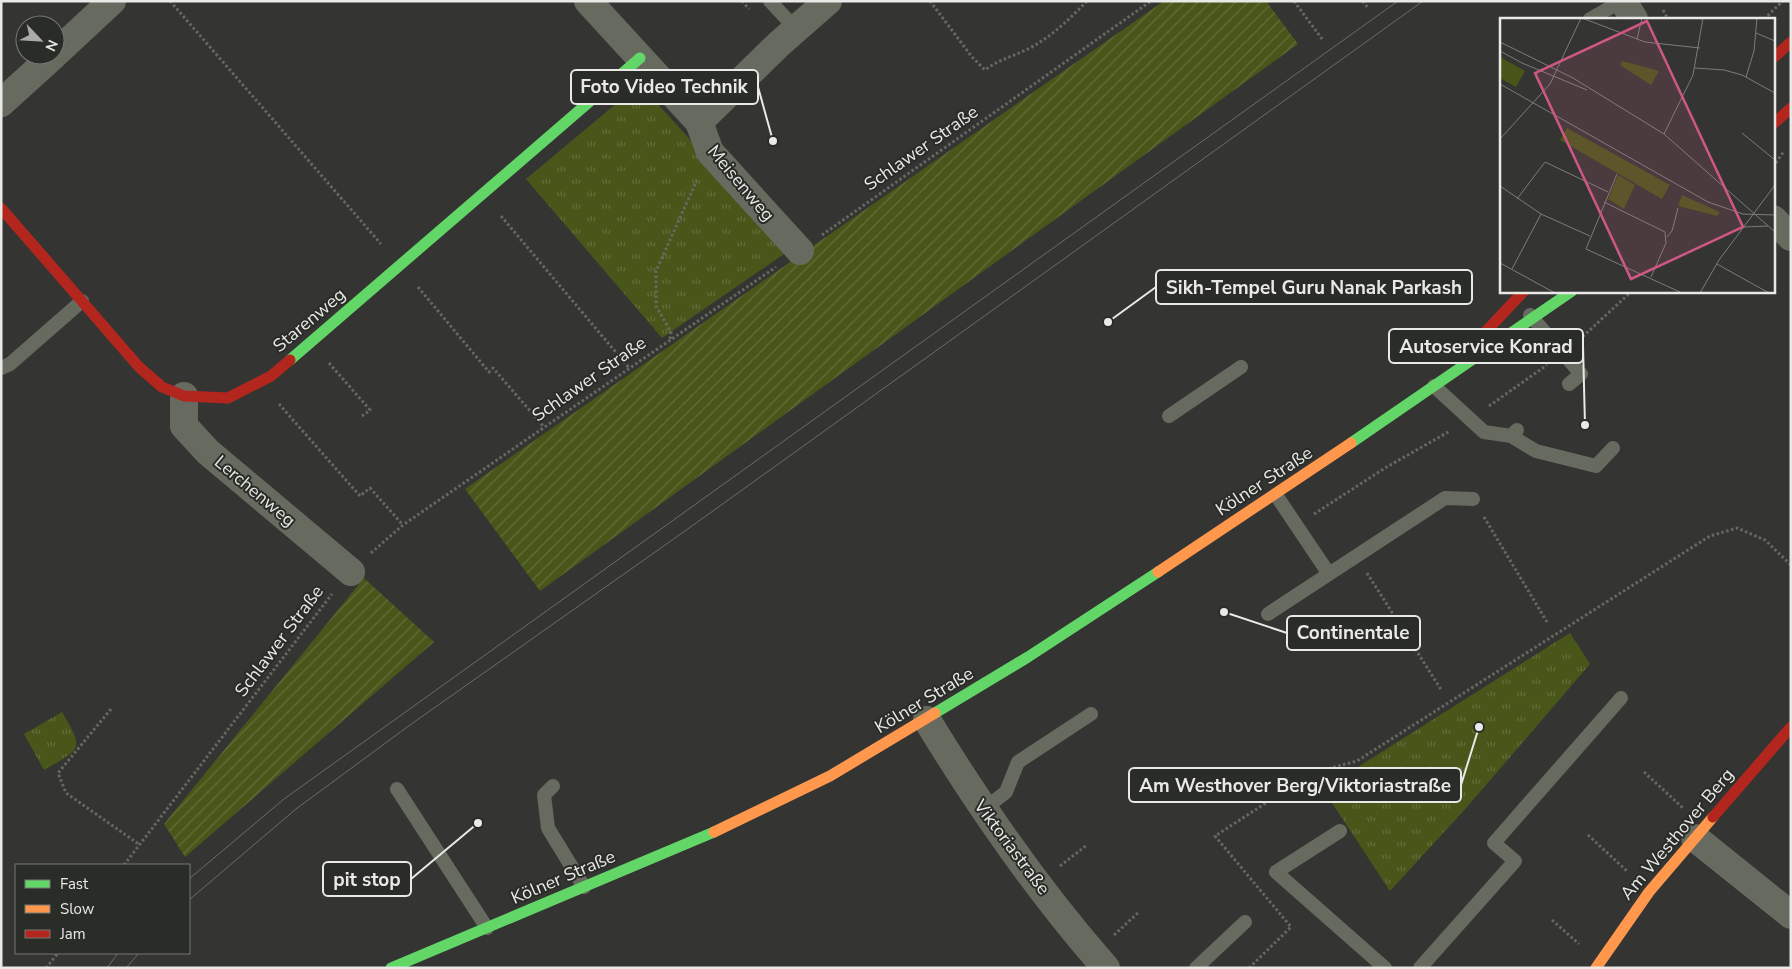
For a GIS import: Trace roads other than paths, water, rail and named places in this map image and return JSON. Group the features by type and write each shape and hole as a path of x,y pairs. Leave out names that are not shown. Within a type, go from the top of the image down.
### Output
{"main road":[{"path":"1774,57 1791,42"},
{"name":"Starenweg","path":"1,208 139,366 162,387 184,396 228,398 271,376 401,266 640,58"},
{"path":"1774,123 1791,108"},
{"name":"Kölner Straße","path":"391,968 730,825 830,776 927,720 1276,495 1571,292"},
{"name":"Kölner Straße","path":"1434,386 1520,296"},
{"name":"Am Westhover Berg","path":"1597,965 1649,892 1791,727"}],"street":[{"path":"65,44 112,1"},
{"name":"Meisenweg","path":"588,1 699,122 710,152 800,251"},
{"path":"699,122 796,28 828,1"},
{"path":"1622,1 1633,18"},
{"path":"1,104 42,65"},
{"path":"1774,220 1791,237"},
{"name":"Lerchenweg","path":"184,396 184,426 208,452 351,572"},
{"name":"Viktoriastraße","path":"927,720 983,810 1106,968"},
{"path":"1700,832 1791,914"}],"lane":[{"path":"770,1 796,28"},
{"path":"1592,18 1622,1"},
{"path":"1520,296 1533,318 1581,374 1569,384"},
{"path":"1,368 10,364 82,301"},
{"path":"1169,416 1241,367"},
{"path":"1434,386 1484,432 1514,433 1536,451 1596,466 1613,448"},
{"path":"1276,495 1329,574"},
{"path":"1268,614 1446,498 1473,499"},
{"path":"1420,968 1514,861 1494,843 1621,698"},
{"path":"983,810 1006,792 1018,762 1091,714"},
{"path":"553,786 544,795 548,828 584,887"},
{"path":"397,789 487,928"},
{"path":"1340,831 1276,872 1385,968"},
{"path":"1196,968 1245,922"}],"tram line":[{"path":"190,878 284,799 1398,1"},
{"path":"190,899 296,809 410,725 692,526 1423,1"},
{"path":"107,968 117,954"},
{"path":"126,968 138,954"}],"place":[{"name":"Foto Video Technik","path":"773,141"},
{"name":"Sikh-Tempel Guru Nanak Parkash","path":"1108,322"},
{"name":"Autoservice Konrad","path":"1585,425"},
{"name":"Continentale","path":"1224,612"},
{"name":"Am Westhover Berg/Viktoriastraße","path":"1479,727"},
{"name":"pit stop","path":"478,823"}]}
